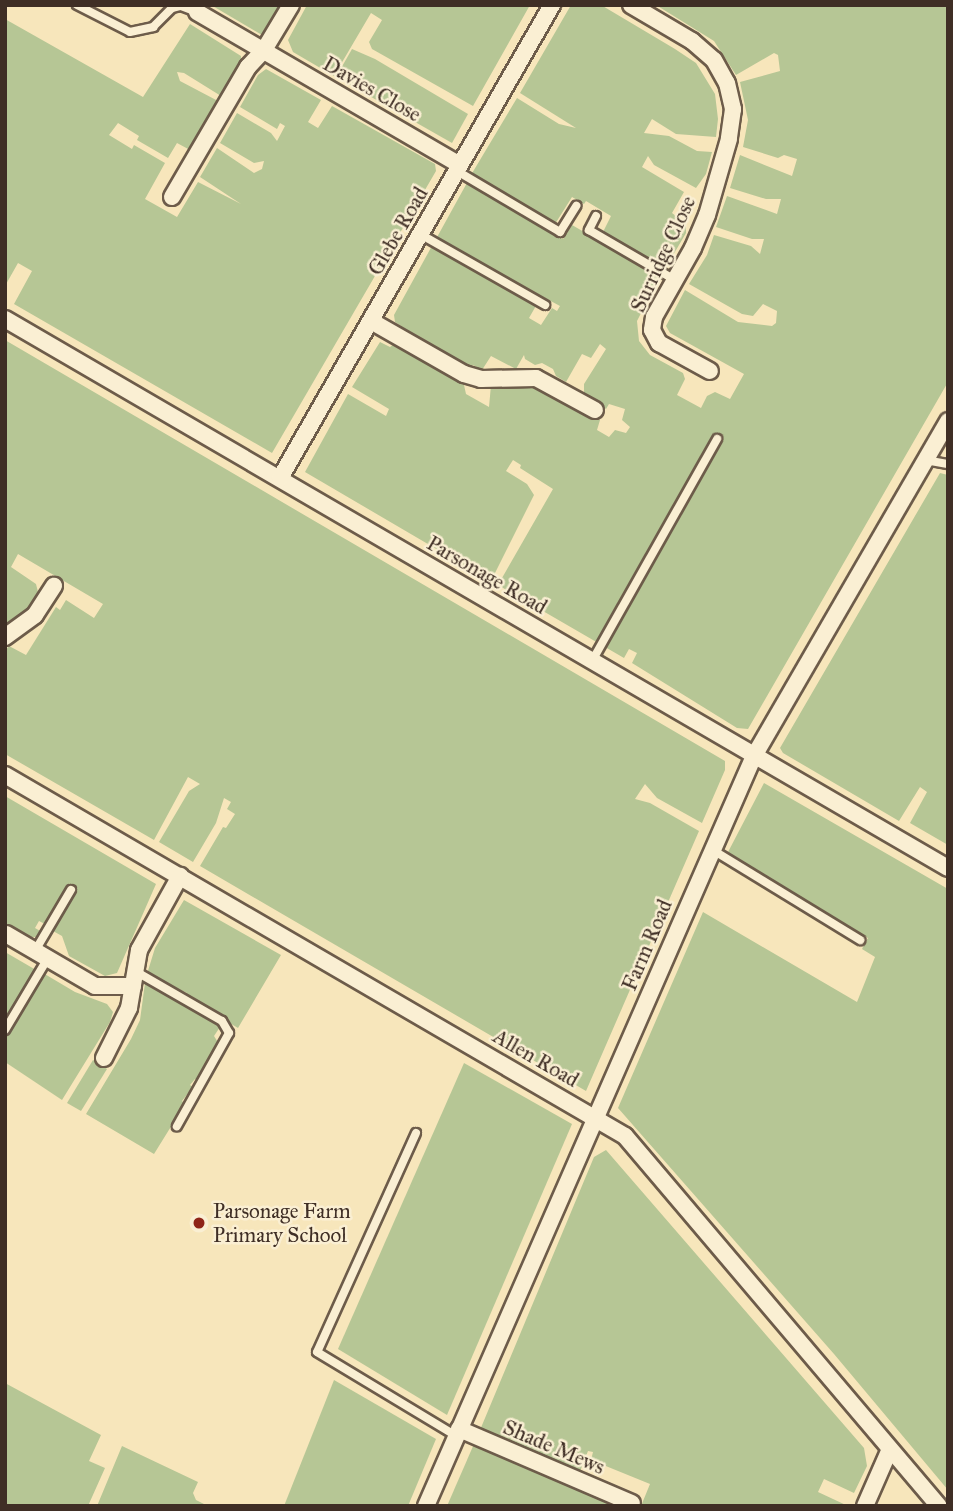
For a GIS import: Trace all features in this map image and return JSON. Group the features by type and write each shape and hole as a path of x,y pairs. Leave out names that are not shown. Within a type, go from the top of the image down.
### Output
{"street":[{"path":"172,197 248,67 264,50 291,5"},
{"name":"Glebe Road","path":"280,478 552,5"},
{"name":"Surridge Close","path":"631,5 692,41 714,60 727,83 733,109 729,139 706,215 693,248 654,317 652,330 659,343 710,371"},
{"name":"Davies Close","path":"197,12 458,168"},
{"name":"Parsonage Road","path":"5,319 948,867"},
{"path":"371,321 464,374 481,379 536,378 595,410"},
{"name":"Farm Road","path":"426,1506 711,849 754,756 948,421"},
{"path":"5,637 35,615 54,586"},
{"name":"Allen Road","path":"5,775 625,1136 939,1506"},
{"path":"104,1058 124,1022 139,950 180,876"},
{"path":"6,934 95,986 134,979"},
{"name":"Shade Mews","path":"458,1433 632,1503"},
{"path":"865,1506 890,1449"}],"lane":[{"path":"77,5 130,32 153,27 173,8 181,6 197,12"},
{"path":"458,168 560,232 576,206"},
{"path":"596,216 589,230 675,280"},
{"path":"420,234 545,305"},
{"path":"592,661 718,439"},
{"path":"925,460 948,464"},
{"path":"711,849 860,940"},
{"path":"5,1030 71,890"},
{"path":"134,979 222,1021 229,1033 177,1126"},
{"path":"416,1133 317,1352 458,1433"}],"green space":[{"path":"211,5 280,5 262,35"},
{"path":"307,5 530,5 473,106 372,49 369,42 382,20 371,13 334,76 293,52 288,40"},
{"path":"571,5 601,5 675,49 696,63 715,94 718,119 716,137 676,134 652,119 644,133 669,136 697,151 712,152 706,174 696,188 654,165 648,156 642,167 684,192 672,213 686,224 686,233 665,269 603,232 611,216 586,201 584,204 572,197 555,224 471,175 517,98 559,124 576,128 520,93"},
{"path":"656,5 948,5 948,382 748,729 737,728 632,663 637,653 629,649 624,658 498,585 553,489 520,468 521,465 513,460 506,471 527,484 534,495 491,581 305,472 348,394 386,416 389,409 352,387 380,342 390,347 394,344 464,385 466,394 489,407 491,385 541,386 600,420 597,430 609,437 615,430 626,433 630,427 622,420 625,409 609,404 606,409 584,393 584,384 606,349 600,344 591,358 582,354 566,382 556,376 553,369 542,363 535,365 525,359 524,355 516,369 491,356 482,370 473,365 470,368 400,330 401,326 395,322 394,315 433,244 537,304 529,318 541,325 552,308 557,311 560,306 436,239 468,181 563,239 572,225 660,276 637,321 639,341 650,355 683,373 685,379 677,395 701,408 707,396 715,392 730,399 744,374 670,333 666,326 685,290 738,322 772,326 776,323 777,311 763,304 753,316 742,314 689,284 707,255 714,235 751,246 760,254 764,239 752,239 716,227 727,196 777,214 781,199 766,199 730,188 740,155 792,176 797,159 784,155 778,158 743,147 748,120 740,82 780,71 778,55 774,53 736,75 714,41"},
{"path":"5,19 143,97 190,24 241,56 241,61 221,96 184,73 177,72 180,81 218,101 190,150 177,143 168,158 137,140 139,136 118,123 109,135 132,149 134,145 165,163 145,199 177,217 198,182 241,204 200,177 217,148 254,173 262,169 264,161 254,163 220,143 237,113 271,133 277,141 285,126 280,123 277,129 240,107 258,75 266,69 321,100 308,122 318,128 332,106 435,164 436,171 272,453 14,304 32,271 18,263 5,286"},
{"path":"352,49 375,59 468,114 452,143 336,77"},
{"path":"5,340 725,761 725,770 702,823 657,798 645,784 635,799 650,803 699,831 586,1091 200,866 223,827 226,828 235,814 227,809 231,802 224,798 216,823 193,862 159,842 189,791 200,784 188,777 154,840 5,754 5,651 9,646 26,655 56,607 60,610 66,600 94,618 103,604 18,554 11,567 36,584 39,596 26,614 5,628"},
{"path":"940,473 948,475 948,845 910,823 927,792 920,787 899,821 783,753 780,748"},
{"path":"764,783 948,889 948,1490 834,1354 618,1108 703,912 857,1002 875,957 862,949 868,938 727,854"},
{"path":"5,796 156,884 117,973 105,976 69,956 62,936 53,931 76,891 68,886 45,924 39,921 35,928 42,932 38,937 29,937 5,923"},
{"path":"184,900 281,955 238,1028 186,997 187,993 147,974 155,948"},
{"path":"5,952 36,970 5,1022"},
{"path":"43,973 75,992 107,1004 113,1012 110,1022 62,1100 5,1062 5,1040"},
{"path":"145,983 220,1027 214,1036 219,1044 197,1080 190,1085 193,1087 182,1101 185,1104 154,1154 86,1114 140,1020"},
{"path":"93,1060 107,1069 81,1111 67,1103"},
{"path":"464,1063 572,1124 447,1415 338,1349"},
{"path":"606,1150 864,1448 867,1466 854,1493 824,1479 818,1492 848,1506 641,1506 650,1484 591,1460 593,1452 588,1451 579,1474 480,1430 594,1157"},
{"path":"334,1380 436,1439 408,1506 284,1506"},
{"path":"5,1383 101,1435 89,1461 105,1468 88,1506 5,1506"},
{"path":"474,1444 615,1506 447,1506"},
{"path":"122,1446 198,1482 193,1493 196,1500 208,1506 97,1506"}],"place":[{"name":"Parsonage Farm Primary School","path":"199,1223"}]}
